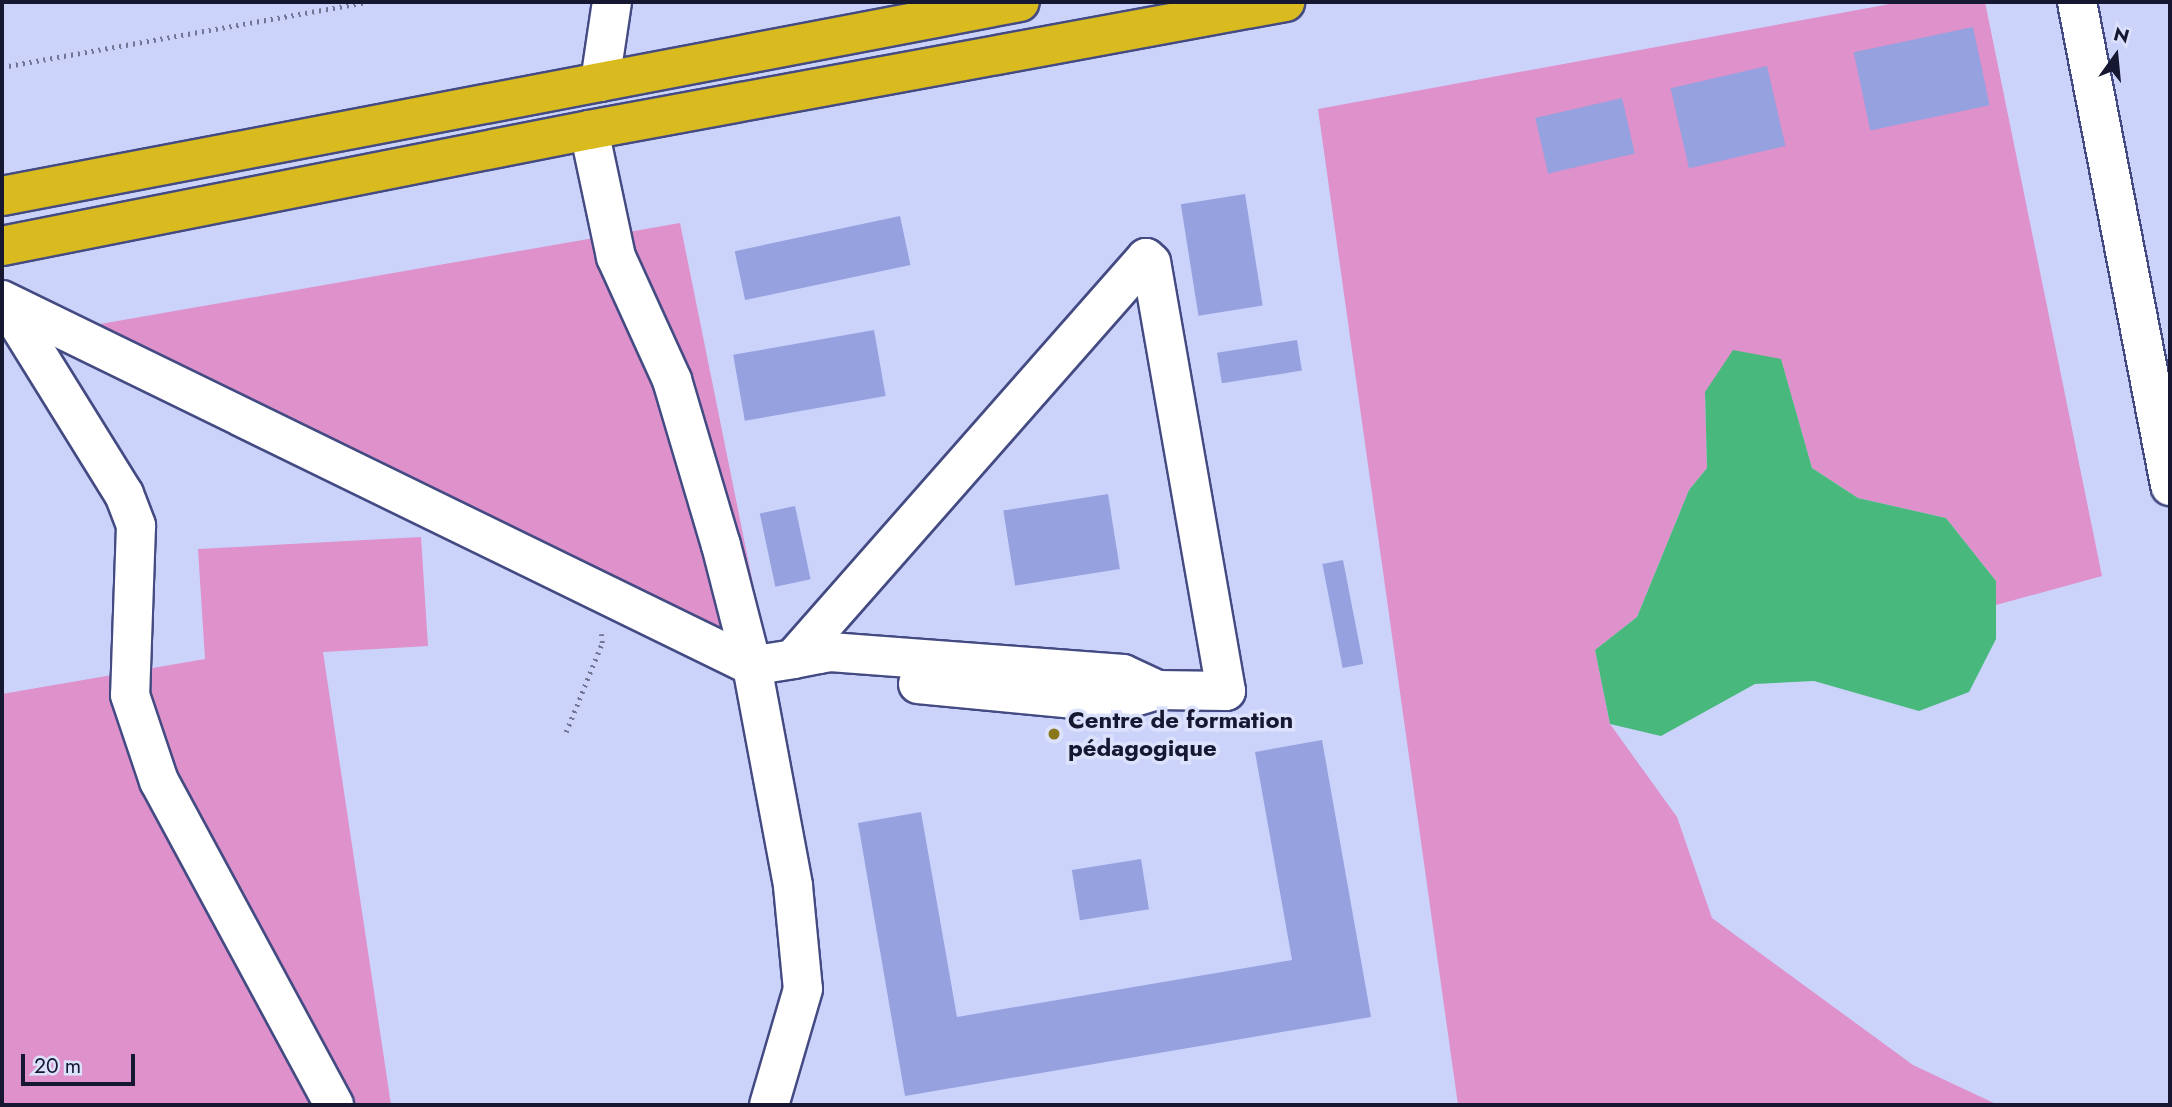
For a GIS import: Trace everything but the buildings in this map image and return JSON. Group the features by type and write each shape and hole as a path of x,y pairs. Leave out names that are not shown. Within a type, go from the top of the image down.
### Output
{"highway":[{"path":"2,196 1020,2"},
{"path":"2,246 589,130 1285,2"}],"street":[{"path":"600,82 612,2"},
{"path":"2077,2 2170,486"},
{"path":"589,130 616,257 672,380 771,662 803,989 769,1105"},
{"path":"4,302 598,594 771,662 814,674 1114,704 1157,690 1226,691 1151,263 1146,258 771,662"},
{"path":"4,302 124,494 136,526 130,695 159,781 334,1105"}],"path":[{"path":"2,67 366,2"},
{"path":"566,732 602,643 598,594"}],"shaded area":[{"path":"1901,2 1985,2 2102,576 1996,605 1996,581 1946,518 1858,498 1812,468 1781,360 1705,392 1707,468 1689,490 1637,617 1595,650 1610,724 1677,817 1712,918 1913,1065 1998,1105 1458,1105 1318,109"},
{"path":"680,223 769,663 60,331"},
{"path":"1733,350 1781,359 1812,468 1858,498 1946,518 1996,581 1996,639 1969,692 1919,711 1814,681 1755,684 1661,736 1610,724 1595,650 1637,617 1689,490 1707,468 1705,392"},
{"path":"421,537 428,646 323,652 391,1105 2,1105 2,694 205,659 198,549"}],"place":[{"name":"Centre de formation pédagogique","path":"1054,734"}]}
